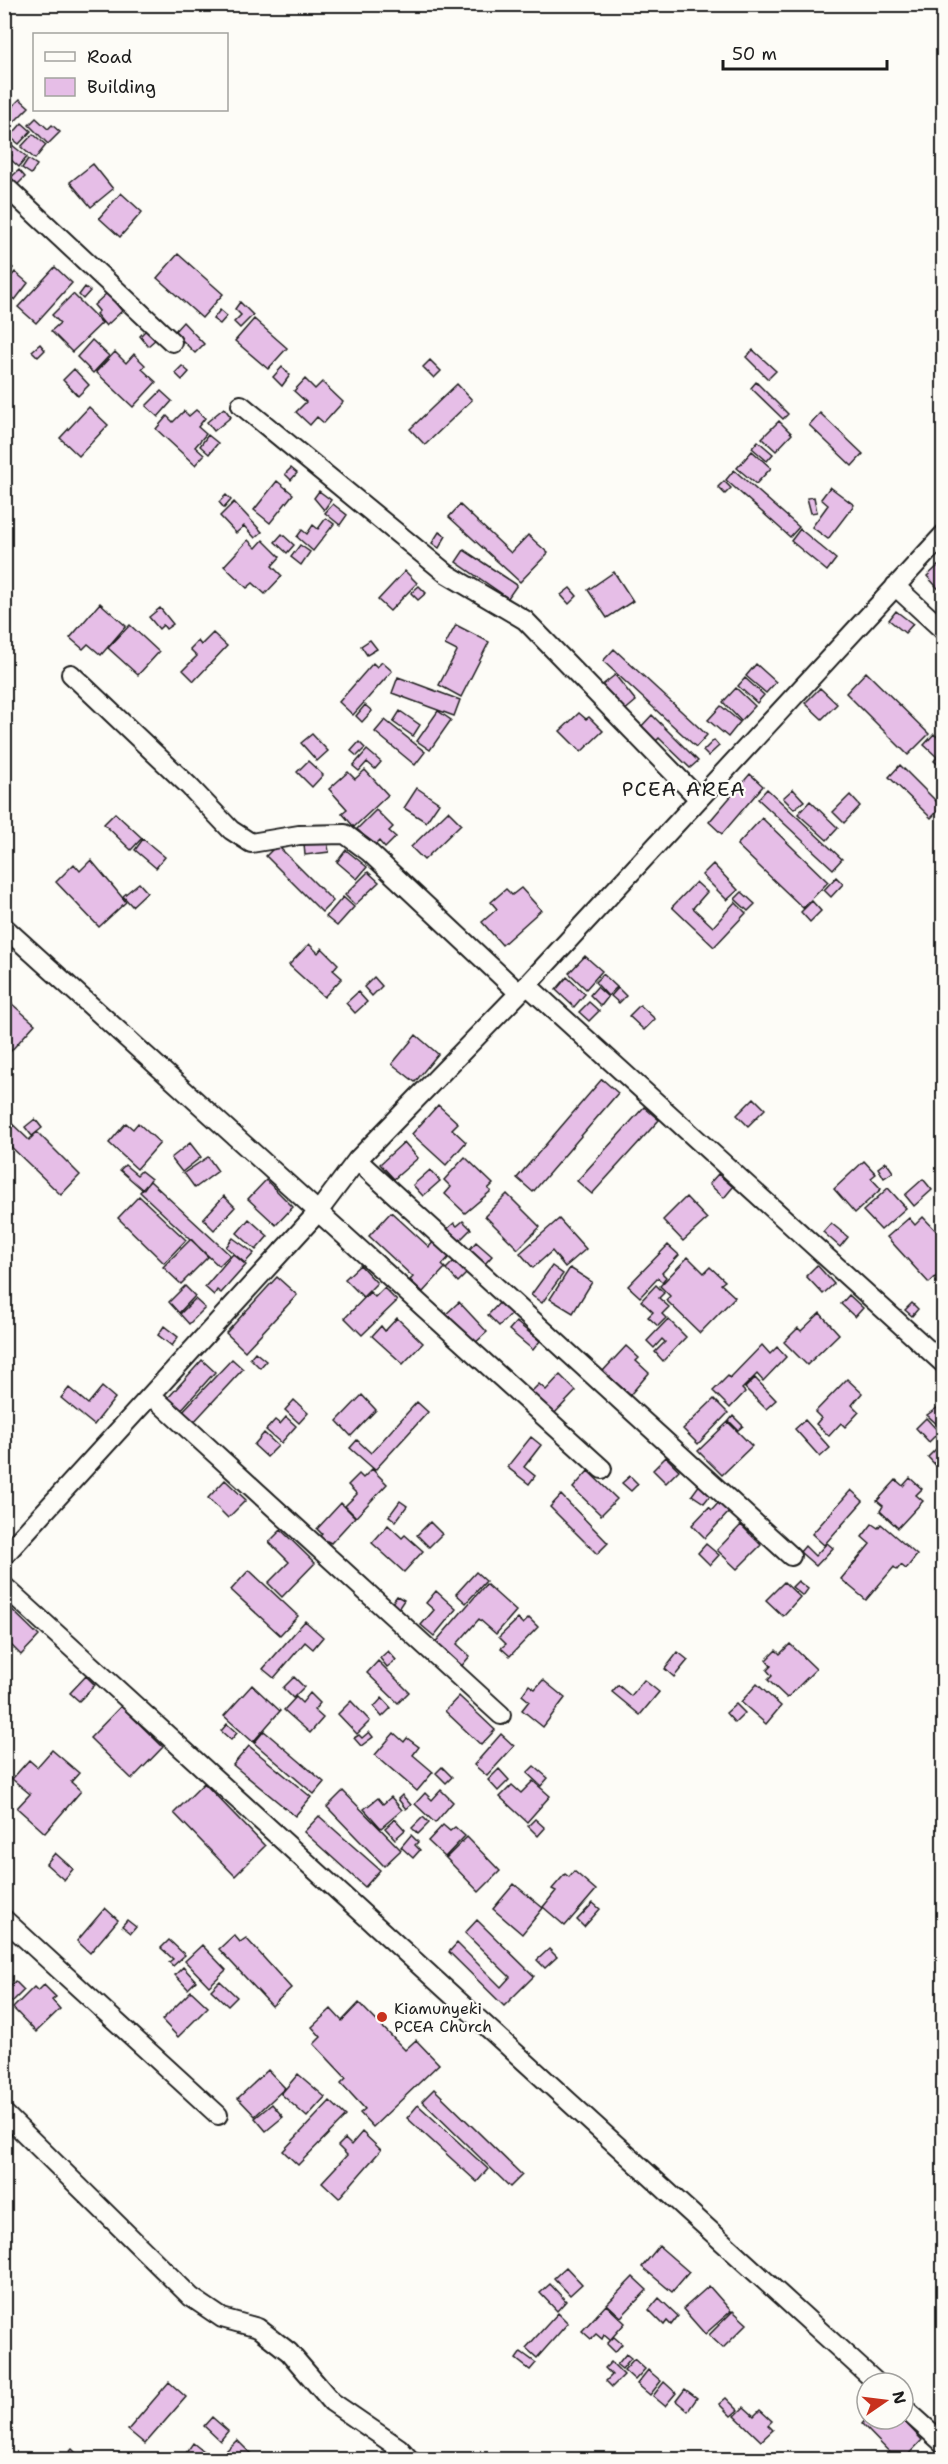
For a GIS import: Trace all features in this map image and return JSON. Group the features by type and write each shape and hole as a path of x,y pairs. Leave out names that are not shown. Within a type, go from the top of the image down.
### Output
{"street":[{"path":"4,185 172,342"},
{"path":"242,405 447,574 525,620 699,800"},
{"path":"4,1556 318,1212 357,1160 523,989 944,534"},
{"path":"895,586 944,631"},
{"path":"71,674 189,786 231,830 251,843 299,835 345,834 369,852 944,1364"},
{"path":"4,927 602,1469"},
{"path":"357,1160 791,1556"},
{"path":"151,1395 501,1715"},
{"path":"4,1586 864,2371"},
{"path":"4,1919 218,2115"},
{"path":"4,2114 190,2297 222,2318 258,2328 290,2352 332,2402 399,2448 410,2460"},
{"path":"915,2418 944,2444"}],"building":[{"path":"20,99 29,107 14,122 5,114"},
{"path":"36,118 48,129 52,125 60,132 48,144 29,125"},
{"path":"22,123 31,131 19,144 10,137"},
{"path":"33,134 46,145 35,159 21,147"},
{"path":"12,145 27,157 19,167 9,158 12,155 7,151"},
{"path":"28,159 37,165 31,174 22,168"},
{"path":"93,164 113,189 91,207 70,182"},
{"path":"19,170 25,177 15,187 8,180"},
{"path":"121,193 142,212 120,237 99,218"},
{"path":"178,254 223,294 202,318 157,278"},
{"path":"4,260 13,268 4,277"},
{"path":"55,267 72,283 36,323 18,307"},
{"path":"15,272 28,283 15,300 4,292 4,285"},
{"path":"85,287 90,291 83,299 79,295"},
{"path":"107,293 122,311 106,326 96,314 99,311 94,305"},
{"path":"73,294 102,323 72,352 51,331 60,323 52,315"},
{"path":"240,302 253,315 240,328 234,322 241,315 235,309"},
{"path":"220,310 227,316 220,324 213,319"},
{"path":"254,319 287,348 268,369 235,341"},
{"path":"183,322 204,344 195,353 174,332"},
{"path":"147,329 156,339 148,346 140,336"},
{"path":"92,340 109,356 93,373 77,357"},
{"path":"40,344 45,350 38,357 32,351"},
{"path":"753,350 776,371 768,379 746,357"},
{"path":"115,352 126,363 134,354 145,365 142,369 156,382 133,407 96,372"},
{"path":"430,360 441,371 434,378 423,367"},
{"path":"182,366 189,372 182,380 175,373"},
{"path":"282,367 290,375 282,386 273,377"},
{"path":"74,369 89,385 78,396 63,380"},
{"path":"305,379 315,389 322,382 343,402 324,423 317,417 310,425 296,412 306,402 294,391"},
{"path":"756,382 788,414 783,419 751,388"},
{"path":"457,384 472,400 425,445 410,429"},
{"path":"161,391 172,401 158,417 146,406"},
{"path":"89,407 108,425 79,456 60,438"},
{"path":"224,408 231,417 214,431 207,422"},
{"path":"196,410 205,418 198,427 206,434 195,447 204,455 195,465 156,429 167,416 173,422 184,411 189,416"},
{"path":"820,413 863,454 852,466 809,425"},
{"path":"779,421 792,434 776,451 762,438"},
{"path":"208,435 218,443 209,454 200,446"},
{"path":"758,441 773,454 767,461 752,448"},
{"path":"752,451 771,468 756,484 737,468"},
{"path":"291,468 297,473 291,480 285,474"},
{"path":"734,470 799,527 790,537 726,480"},
{"path":"277,481 293,494 270,523 254,510"},
{"path":"724,481 731,488 725,494 718,487"},
{"path":"830,487 854,505 828,539 812,527 828,505 821,499"},
{"path":"319,491 331,500 324,510 314,498"},
{"path":"226,495 231,500 224,508 219,502"},
{"path":"814,497 817,512 811,513 807,498"},
{"path":"234,502 262,532 255,538 244,526 236,533 220,516"},
{"path":"333,504 347,515 340,525 325,513"},
{"path":"460,505 511,553 528,535 548,553 520,582 449,517"},
{"path":"326,518 334,524 313,551 297,537 302,530 307,534 313,525 318,529"},
{"path":"800,529 836,559 827,571 791,541"},
{"path":"439,532 446,536 439,548 432,543"},
{"path":"282,534 294,545 287,553 275,542"},
{"path":"248,540 256,548 263,540 280,557 272,566 282,576 265,594 253,583 247,588 224,566"},
{"path":"300,545 310,552 301,565 291,557"},
{"path":"464,550 517,585 508,598 456,562"},
{"path":"940,564 944,568 944,595 927,576"},
{"path":"405,571 417,583 390,611 378,600"},
{"path":"614,572 633,601 607,618 588,590"},
{"path":"419,586 426,593 418,600 411,593"},
{"path":"570,588 577,596 569,604 561,595"},
{"path":"100,603 126,626 101,655 88,644 83,649 70,638"},
{"path":"160,608 173,624 166,629 163,625 159,629 149,617"},
{"path":"896,611 913,624 905,633 889,620"},
{"path":"130,625 159,652 138,675 108,648"},
{"path":"456,625 489,642 461,697 439,685 457,651 445,645"},
{"path":"213,633 227,646 194,681 183,670 197,656 190,649 198,641 201,645"},
{"path":"370,640 377,649 367,655 361,646"},
{"path":"614,649 707,735 696,747 603,661"},
{"path":"382,662 392,671 353,715 339,702 373,663 377,667"},
{"path":"756,664 776,682 766,693 746,676"},
{"path":"866,672 929,734 908,755 846,693"},
{"path":"615,675 636,701 623,712 601,686"},
{"path":"398,677 460,700 454,716 392,693"},
{"path":"745,678 764,695 757,703 738,686"},
{"path":"736,688 755,706 741,721 723,702"},
{"path":"820,688 837,704 822,719 805,703"},
{"path":"365,705 372,711 362,722 356,716"},
{"path":"721,706 740,722 728,737 708,720"},
{"path":"400,711 420,725 413,736 393,722"},
{"path":"438,711 451,720 430,750 417,741"},
{"path":"579,713 586,719 589,717 603,731 581,752 560,731"},
{"path":"652,715 698,761 690,768 659,738 653,744 639,729"},
{"path":"385,720 425,752 415,765 375,732"},
{"path":"312,734 328,751 317,761 301,743"},
{"path":"934,734 944,743 944,770 934,761 937,757 924,745"},
{"path":"714,740 719,746 708,756 703,751"},
{"path":"359,742 365,748 357,756 351,751"},
{"path":"367,750 381,762 375,769 367,762 359,771 353,766"},
{"path":"308,761 323,775 312,787 297,772"},
{"path":"900,765 942,807 931,818 889,777"},
{"path":"365,770 388,795 354,827 342,813 347,809 329,789 348,772 355,779"},
{"path":"750,774 763,786 722,834 709,822"},
{"path":"417,788 439,803 426,822 404,808"},
{"path":"767,789 842,859 833,869 758,799"},
{"path":"793,789 804,801 794,809 783,798"},
{"path":"850,795 860,806 844,823 833,812"},
{"path":"810,801 838,828 827,840 798,814"},
{"path":"376,810 393,827 389,831 396,837 385,848 379,841 374,846 357,829"},
{"path":"448,811 461,824 424,860 411,847"},
{"path":"115,813 142,838 131,850 104,824"},
{"path":"762,818 828,882 803,908 737,845"},
{"path":"143,839 165,857 156,868 135,850"},
{"path":"327,840 329,852 305,855 304,844"},
{"path":"277,845 333,901 322,912 266,856"},
{"path":"346,850 367,867 357,879 337,862"},
{"path":"91,860 126,902 99,927 56,882 74,864 80,871"},
{"path":"713,864 738,890 727,900 702,875"},
{"path":"368,872 379,882 355,905 345,895"},
{"path":"836,877 843,884 831,897 824,890"},
{"path":"696,882 707,892 693,908 713,927 735,902 746,913 714,947 672,907"},
{"path":"139,883 147,892 132,906 123,896"},
{"path":"521,888 541,910 502,945 482,922 497,909 491,902 506,889 512,895"},
{"path":"742,892 755,904 748,911 735,899"},
{"path":"343,897 354,907 337,926 326,917"},
{"path":"812,901 821,911 810,922 801,912"},
{"path":"309,944 318,953 322,948 338,964 333,970 342,978 324,997 289,965"},
{"path":"585,956 602,971 586,989 569,973"},
{"path":"603,974 617,987 608,996 595,982"},
{"path":"374,977 382,986 372,996 364,987"},
{"path":"567,977 585,994 574,1007 556,990"},
{"path":"597,987 608,997 601,1006 590,995"},
{"path":"618,988 626,996 619,1003 611,996"},
{"path":"358,992 367,1002 355,1013 346,1003"},
{"path":"4,997 35,1024 10,1052 4,1047"},
{"path":"589,1002 599,1011 589,1021 579,1012"},
{"path":"640,1005 655,1019 644,1030 629,1016"},
{"path":"416,1035 438,1054 415,1082 392,1064"},
{"path":"602,1079 618,1093 533,1192 517,1178"},
{"path":"754,1098 765,1109 748,1126 737,1115"},
{"path":"438,1105 458,1123 452,1129 466,1142 446,1165 412,1134"},
{"path":"644,1107 659,1120 592,1194 577,1181"},
{"path":"4,1116 29,1140 37,1132 80,1175 61,1195 4,1140"},
{"path":"35,1119 42,1128 32,1136 25,1127"},
{"path":"126,1123 133,1129 138,1123 160,1143 137,1169 109,1143"},
{"path":"404,1142 418,1158 394,1179 380,1164"},
{"path":"190,1143 201,1157 182,1172 171,1158"},
{"path":"208,1157 218,1171 195,1188 184,1173"},
{"path":"465,1157 493,1184 488,1189 491,1191 465,1213 445,1194 451,1187 444,1180"},
{"path":"864,1161 876,1174 871,1178 881,1189 855,1213 834,1189"},
{"path":"886,1162 893,1172 884,1178 878,1168"},
{"path":"125,1165 137,1175 141,1171 151,1179 143,1190 120,1170"},
{"path":"430,1170 440,1181 423,1196 413,1185"},
{"path":"718,1174 733,1187 724,1198 709,1184"},
{"path":"923,1179 932,1190 914,1206 905,1195"},
{"path":"266,1180 293,1207 276,1225 248,1199"},
{"path":"150,1181 230,1255 219,1266 140,1192"},
{"path":"888,1188 906,1208 881,1230 863,1211"},
{"path":"507,1194 540,1227 518,1249 485,1216"},
{"path":"139,1196 186,1240 164,1263 118,1218"},
{"path":"224,1196 235,1207 214,1230 203,1219"},
{"path":"686,1197 707,1219 683,1241 663,1220"},
{"path":"391,1212 429,1247 434,1241 450,1256 442,1265 445,1268 423,1292 410,1280 413,1277 369,1236"},
{"path":"923,1217 944,1239 944,1269 929,1283 887,1237 909,1218 915,1225"},
{"path":"249,1219 268,1236 256,1250 237,1233"},
{"path":"559,1219 586,1249 565,1267 552,1251 533,1268 520,1253"},
{"path":"463,1221 471,1229 458,1242 446,1230 454,1223 457,1226"},
{"path":"831,1223 848,1237 840,1247 823,1232"},
{"path":"233,1238 254,1253 245,1263 226,1247"},
{"path":"191,1239 208,1257 181,1284 163,1267"},
{"path":"476,1242 492,1256 484,1265 468,1251"},
{"path":"668,1245 679,1255 662,1273 666,1277 662,1282 658,1278 640,1297 628,1286"},
{"path":"233,1254 246,1265 221,1293 217,1290 214,1295 205,1287"},
{"path":"688,1257 704,1273 710,1267 725,1281 721,1284 735,1297 700,1333 666,1300 670,1296 660,1286"},
{"path":"454,1261 466,1274 458,1282 446,1269"},
{"path":"360,1265 377,1283 363,1297 345,1279"},
{"path":"817,1265 834,1284 823,1294 806,1276"},
{"path":"552,1266 563,1274 542,1303 531,1295"},
{"path":"570,1268 592,1282 573,1313 550,1299"},
{"path":"277,1277 297,1295 245,1351 226,1333"},
{"path":"656,1285 664,1293 659,1298 669,1307 662,1314 666,1318 658,1326 648,1317 653,1312 641,1301"},
{"path":"185,1286 195,1296 179,1313 169,1302"},
{"path":"384,1288 397,1301 362,1335 345,1318 370,1292 375,1297"},
{"path":"849,1295 863,1308 855,1317 841,1304"},
{"path":"195,1299 205,1308 189,1324 180,1314"},
{"path":"501,1301 512,1313 499,1326 488,1315"},
{"path":"459,1302 487,1332 473,1345 445,1315"},
{"path":"912,1303 918,1309 912,1316 905,1310"},
{"path":"820,1313 839,1334 807,1365 784,1342 798,1328 801,1331"},
{"path":"397,1318 423,1343 403,1364 372,1336 381,1326 385,1331"},
{"path":"668,1319 686,1337 663,1361 655,1352 665,1342 662,1339 654,1348 647,1341"},
{"path":"516,1322 540,1341 533,1350 509,1330"},
{"path":"164,1326 178,1337 172,1346 158,1335"},
{"path":"762,1345 770,1354 777,1347 786,1357 763,1381 757,1374 742,1389 745,1392 730,1408 713,1391 728,1376 730,1378"},
{"path":"626,1346 639,1358 636,1361 649,1373 630,1395 603,1371"},
{"path":"255,1352 266,1361 260,1368 250,1358"},
{"path":"232,1359 243,1369 192,1424 181,1413"},
{"path":"202,1360 215,1372 181,1410 168,1398"},
{"path":"560,1375 576,1391 553,1415 530,1393 539,1384 546,1390"},
{"path":"755,1378 776,1400 766,1409 745,1388"},
{"path":"847,1379 862,1393 852,1405 859,1412 845,1427 841,1423 829,1436 816,1424 821,1418 815,1412"},
{"path":"102,1387 115,1398 94,1425 61,1398 69,1388 88,1404"},
{"path":"362,1395 376,1410 351,1436 337,1421"},
{"path":"714,1399 728,1413 698,1444 683,1429"},
{"path":"294,1400 308,1413 299,1423 285,1410"},
{"path":"417,1402 428,1412 375,1470 350,1448 357,1440 371,1453"},
{"path":"944,1403 944,1423 940,1427 927,1415"},
{"path":"733,1416 743,1426 738,1430 729,1421"},
{"path":"286,1417 296,1426 281,1443 266,1430 275,1420 280,1424"},
{"path":"926,1418 939,1432 929,1442 916,1428"},
{"path":"805,1420 830,1448 820,1457 795,1429"},
{"path":"728,1422 752,1446 722,1475 698,1451"},
{"path":"264,1433 278,1446 267,1457 254,1445"},
{"path":"531,1437 541,1445 524,1467 535,1476 529,1484 507,1467"},
{"path":"938,1447 944,1453 942,1472 928,1457"},
{"path":"666,1457 679,1470 666,1483 653,1470"},
{"path":"372,1469 387,1484 356,1517 345,1506 357,1494 348,1485 359,1474 363,1478"},
{"path":"588,1471 617,1499 601,1515 573,1488"},
{"path":"630,1476 638,1484 631,1491 622,1483"},
{"path":"910,1478 922,1489 916,1495 923,1501 898,1528 880,1511 883,1506 877,1501 896,1480 903,1486"},
{"path":"225,1480 246,1500 228,1518 208,1498"},
{"path":"700,1484 712,1493 704,1503 692,1495"},
{"path":"851,1490 863,1501 824,1545 812,1534"},
{"path":"561,1495 608,1543 597,1554 550,1507"},
{"path":"400,1501 407,1506 396,1521 389,1516"},
{"path":"720,1501 730,1511 705,1538 692,1525 709,1507 712,1510"},
{"path":"341,1503 355,1517 331,1543 327,1541 322,1546 316,1540 322,1534 317,1529"},
{"path":"430,1522 442,1534 429,1547 417,1535"},
{"path":"872,1524 878,1528 881,1524 917,1555 906,1569 901,1565 897,1570 894,1567 866,1600 841,1579 870,1544 862,1537"},
{"path":"388,1525 402,1538 405,1535 423,1551 404,1572 372,1543"},
{"path":"741,1525 761,1545 737,1569 717,1550"},
{"path":"281,1530 315,1563 282,1597 268,1583 289,1562 269,1542"},
{"path":"827,1543 833,1548 816,1566 800,1552 805,1546 815,1556"},
{"path":"706,1544 719,1555 710,1565 698,1553"},
{"path":"249,1570 298,1616 280,1635 231,1590"},
{"path":"476,1572 486,1581 466,1603 456,1594"},
{"path":"798,1581 808,1589 803,1596 792,1587"},
{"path":"784,1582 800,1597 783,1616 766,1600"},
{"path":"486,1584 516,1611 496,1634 479,1619 457,1644 470,1656 459,1669 432,1646"},
{"path":"436,1591 456,1609 434,1636 421,1625 434,1610 426,1603"},
{"path":"397,1596 404,1600 398,1609 391,1604"},
{"path":"4,1602 39,1636 21,1655 4,1638"},
{"path":"529,1618 538,1627 510,1656 501,1648 506,1644 499,1637 518,1619 523,1624"},
{"path":"305,1621 323,1637 313,1649 305,1642 274,1678 263,1669"},
{"path":"790,1644 816,1669 787,1698 768,1680 772,1676 767,1670 771,1666 766,1660 776,1650 780,1654"},
{"path":"388,1651 396,1660 387,1667 380,1658"},
{"path":"678,1652 688,1660 674,1677 665,1669"},
{"path":"378,1661 409,1692 398,1703 367,1673"},
{"path":"86,1676 95,1685 79,1701 70,1693"},
{"path":"294,1677 304,1687 293,1698 283,1688"},
{"path":"543,1680 565,1698 543,1727 522,1710 529,1701 522,1695 529,1685 535,1689"},
{"path":"644,1680 659,1692 640,1715 612,1692 618,1685 631,1696"},
{"path":"757,1684 781,1706 766,1724 741,1702"},
{"path":"252,1685 280,1711 253,1742 224,1716"},
{"path":"310,1693 320,1703 314,1710 323,1718 310,1733 284,1710 296,1697 302,1703"},
{"path":"459,1696 495,1730 481,1745 445,1711"},
{"path":"382,1698 391,1708 382,1717 374,1707"},
{"path":"351,1701 370,1721 357,1734 338,1714"},
{"path":"736,1704 745,1713 735,1723 726,1713"},
{"path":"121,1706 163,1747 132,1779 90,1738"},
{"path":"227,1724 237,1733 231,1740 221,1731"},
{"path":"264,1731 324,1782 314,1794 254,1743"},
{"path":"369,1732 373,1737 361,1746 354,1738 359,1735 362,1738"},
{"path":"394,1733 404,1742 407,1738 419,1747 413,1755 433,1772 417,1791 375,1755"},
{"path":"501,1734 514,1746 487,1776 474,1765"},
{"path":"249,1746 311,1797 295,1816 233,1765"},
{"path":"52,1750 79,1773 71,1782 81,1791 45,1833 17,1808 30,1794 12,1779 29,1760 37,1767"},
{"path":"534,1766 548,1778 541,1786 527,1773"},
{"path":"442,1767 452,1777 446,1783 436,1773"},
{"path":"499,1769 509,1780 498,1791 488,1780"},
{"path":"533,1781 550,1796 527,1822 500,1797 512,1785 521,1793"},
{"path":"204,1783 265,1846 235,1876 174,1813"},
{"path":"441,1790 453,1802 435,1823 415,1804 425,1793 432,1800"},
{"path":"343,1791 401,1850 384,1866 327,1807"},
{"path":"402,1795 411,1805 406,1809 398,1799"},
{"path":"391,1797 402,1810 381,1828 364,1809 378,1798 383,1804"},
{"path":"319,1816 380,1870 365,1887 304,1832"},
{"path":"423,1817 429,1823 418,1834 412,1828"},
{"path":"395,1819 405,1830 395,1839 385,1828"},
{"path":"535,1819 545,1828 538,1836 528,1826"},
{"path":"443,1825 450,1831 455,1827 465,1836 445,1857 428,1841"},
{"path":"411,1835 418,1842 415,1845 420,1850 413,1858 401,1847"},
{"path":"467,1837 500,1871 479,1892 446,1858"},
{"path":"55,1853 73,1869 64,1880 46,1864"},
{"path":"574,1871 596,1890 565,1926 543,1907 556,1891 552,1889 565,1874 569,1877"},
{"path":"514,1884 543,1908 522,1934 493,1909"},
{"path":"593,1903 600,1909 584,1927 577,1920"},
{"path":"105,1908 118,1920 90,1953 77,1941"},
{"path":"127,1920 136,1927 131,1933 122,1926"},
{"path":"477,1920 534,1976 504,2006 449,1952 457,1943 501,1987 510,1977 465,1933"},
{"path":"234,1935 240,1942 246,1938 291,1988 272,2006 219,1949"},
{"path":"169,1940 185,1955 173,1966 169,1962 173,1959 161,1948"},
{"path":"202,1945 226,1970 209,1986 185,1961"},
{"path":"549,1949 557,1957 545,1968 537,1960"},
{"path":"183,1967 196,1981 188,1989 175,1975"},
{"path":"15,1981 24,1990 12,2002 4,1993"},
{"path":"220,1981 237,1997 228,2006 211,1990"},
{"path":"44,1985 56,1997 52,2000 60,2009 36,2032 13,2008 34,1987 38,1991"},
{"path":"191,1991 208,2007 178,2037 162,2020"},
{"path":"359,2003 405,2050 416,2040 439,2064 373,2127 360,2113 365,2109 341,2083 346,2078 314,2044 321,2037 312,2027 331,2009 342,2021"},
{"path":"268,2070 285,2088 255,2116 238,2098"},
{"path":"298,2074 325,2097 307,2117 281,2094"},
{"path":"434,2089 522,2175 510,2187 422,2101"},
{"path":"330,2101 346,2116 298,2165 283,2151"},
{"path":"272,2104 283,2117 266,2131 255,2118"},
{"path":"418,2105 488,2169 477,2182 407,2118"},
{"path":"362,2132 381,2150 339,2198 322,2182 347,2155 338,2146 345,2139 351,2145"},
{"path":"659,2246 689,2272 672,2292 642,2267"},
{"path":"566,2267 582,2284 570,2295 554,2278"},
{"path":"633,2277 647,2290 621,2317 607,2304"},
{"path":"550,2284 566,2301 557,2311 540,2293"},
{"path":"709,2286 731,2311 705,2334 683,2309"},
{"path":"659,2298 678,2316 671,2325 667,2321 664,2325 649,2310"},
{"path":"606,2305 625,2323 610,2340 604,2335 602,2339 596,2334 591,2339 582,2331"},
{"path":"733,2311 747,2324 723,2348 709,2335"},
{"path":"558,2313 568,2323 537,2358 526,2348"},
{"path":"614,2337 622,2344 615,2352 607,2344"},
{"path":"521,2352 536,2363 530,2370 516,2359"},
{"path":"626,2354 631,2358 622,2369 617,2365"},
{"path":"634,2359 645,2369 635,2380 624,2370"},
{"path":"611,2362 624,2375 612,2387 606,2381 612,2375 605,2368"},
{"path":"648,2370 661,2381 650,2395 637,2384"},
{"path":"169,2382 186,2397 145,2444 128,2430"},
{"path":"664,2382 676,2393 665,2406 653,2396"},
{"path":"685,2389 697,2398 688,2411 676,2401"},
{"path":"726,2398 738,2410 731,2416 719,2404"},
{"path":"744,2407 754,2416 760,2410 772,2421 768,2425 773,2430 761,2441 735,2416"},
{"path":"212,2417 228,2431 220,2441 204,2426"},
{"path":"869,2431 913,2431 922,2440 903,2460 897,2460"},
{"path":"237,2440 257,2460 234,2460 226,2451"},
{"path":"193,2443 214,2460 181,2460"},
{"path":"72,2449 83,2460 62,2460"}],"place":[{"name":"Kiamunyeki PCEA Church","path":"382,2017"}],"district":[{"name":"PCEA AREA","path":"684,789"}]}
